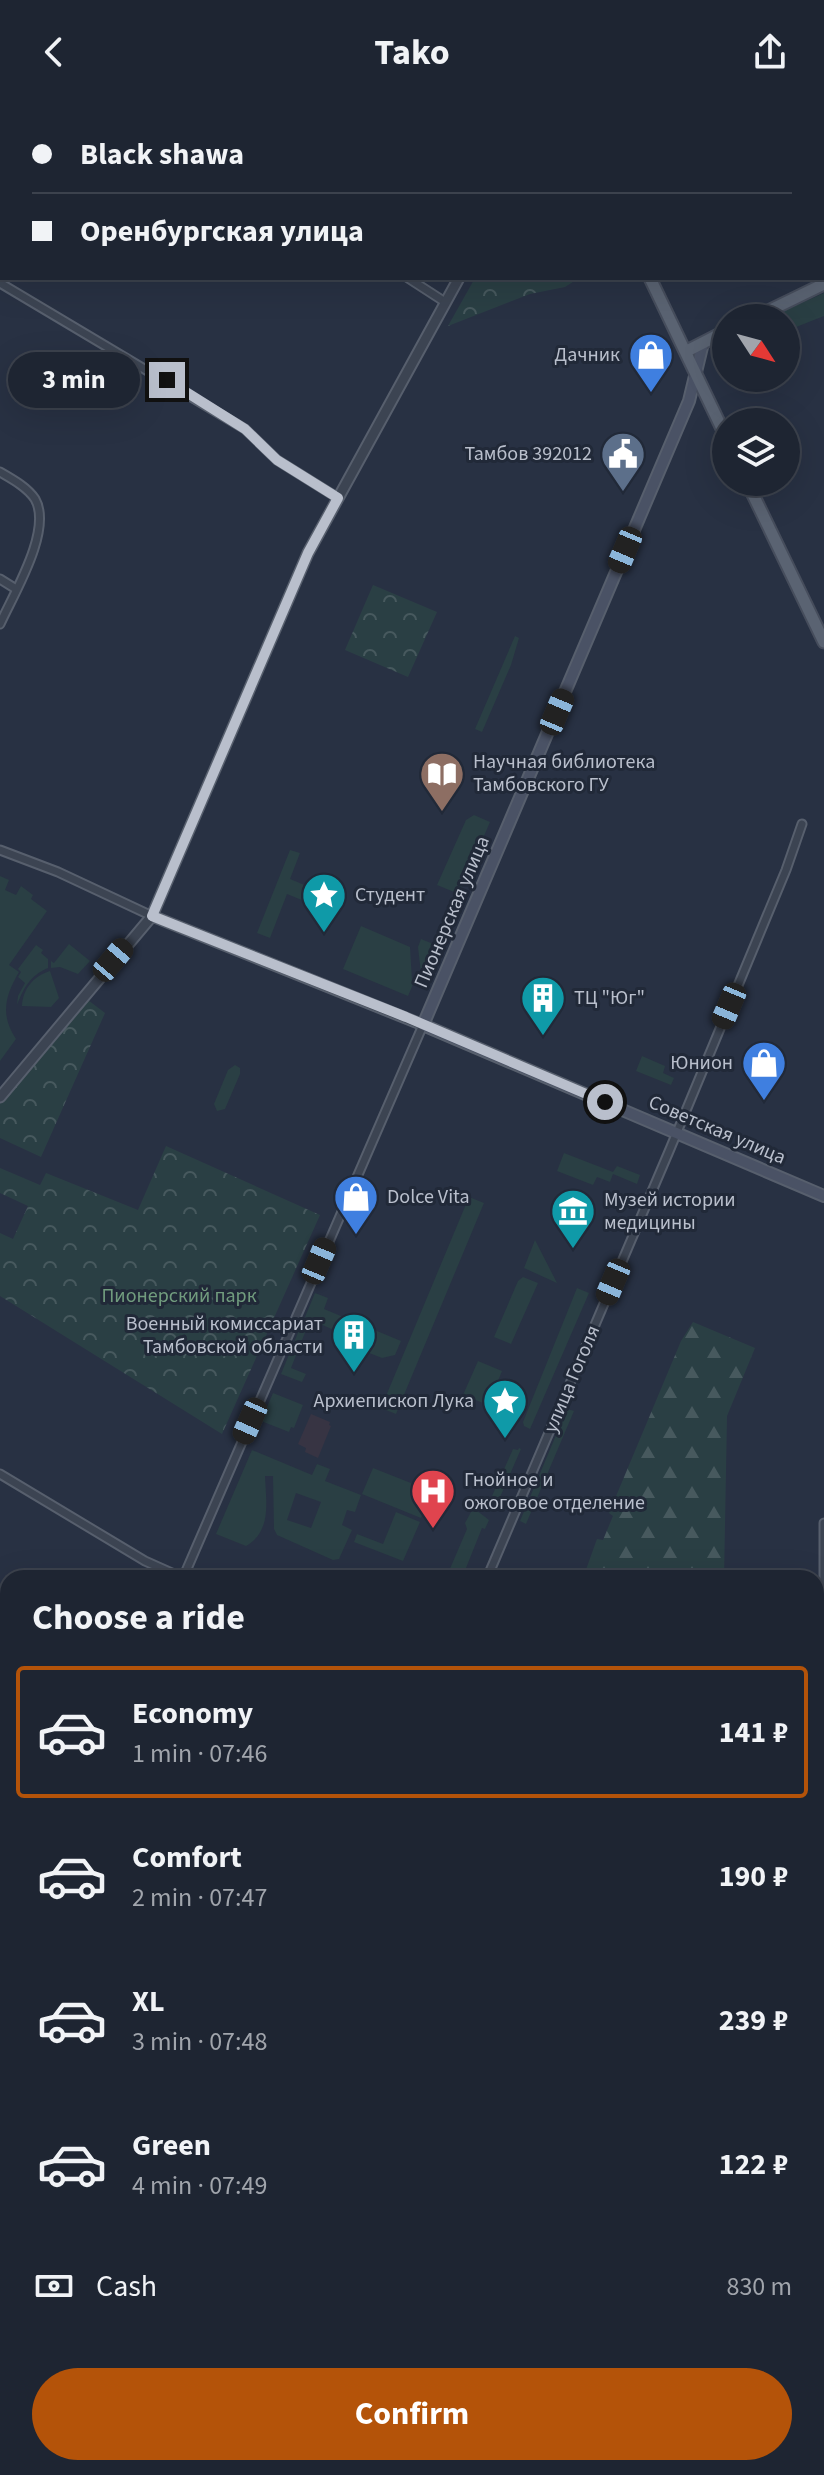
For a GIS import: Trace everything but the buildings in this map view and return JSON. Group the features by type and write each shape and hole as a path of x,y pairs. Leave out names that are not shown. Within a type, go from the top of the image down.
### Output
{"main road":[{"path":"651,280 713,408"},
{"path":"783,304 824,284"},
{"path":"687,351 712,338"},
{"name":"Пионерская улица","path":"423,1025 689,401 703,343"},
{"path":"754,496 824,642"},
{"name":"Советская улица","path":"423,1025 824,1196"}],"street":[{"path":"411,280 445,302"},
{"path":"0,1097 152,916 308,553 458,280"},
{"path":"0,283 245,429 277,460 338,498"},
{"path":"0,472 31,494 39,509 35,544 0,624"},
{"path":"0,579 16,589"},
{"name":"улица Гоголя","path":"490,1570 677,1133 786,870 802,824"},
{"path":"0,850 58,872 152,916"},
{"name":"Советская улица","path":"152,916 423,1025"},
{"name":"Пионерская улица","path":"186,1570 423,1025"},
{"path":"0,1474 136,1556 166,1570"},
{"path":"824,1523 824,1821"}],"shaded area":[{"path":"311,1414 330,1422 331,1426 318,1458 305,1452 306,1448 298,1444"}],"green space":[{"path":"474,280 576,280 565,287 530,294 448,326"},
{"path":"824,293 824,316 800,325 799,304"},
{"path":"373,585 437,612 408,677 345,650"},
{"path":"515,636 519,638 511,665 482,732 475,729"},
{"path":"474,815 490,822 459,894 437,885 466,820"},
{"path":"290,850 300,853 290,879 314,892 309,903 287,894 270,938 257,933"},
{"path":"0,876 9,880 5,890 16,895 21,886 33,895 31,899 47,911 9,965 19,972 6,1006 8,1022 16,1039 0,1061"},
{"path":"361,926 410,947 414,982 408,996 343,969"},
{"path":"421,939 438,946 422,982 418,947"},
{"path":"69,944 90,961 78,974 60,967 51,968 51,961 54,963"},
{"path":"36,945 48,959 48,968 31,979 17,1005 25,983 18,977 21,972 18,969"},
{"path":"50,971 59,998 51,1007 22,1006 30,984"},
{"path":"84,997 105,1013 41,1157 0,1138 0,1092"},
{"path":"642,1056 665,1066 663,1073 674,1078 671,1085 636,1071"},
{"path":"235,1065 240,1068 240,1074 225,1109 217,1111 214,1104 228,1070"},
{"name":"Пионерский парк","path":"166,1146 320,1215 222,1434 0,1296 0,1233 13,1239 28,1206 0,1193 0,1168 40,1185 46,1173 138,1210"},
{"path":"564,1153 613,1172 617,1166 640,1175 637,1184 613,1174 610,1182 597,1177 593,1185 557,1171"},
{"path":"469,1197 484,1203 396,1414 381,1408"},
{"path":"535,1240 557,1283 524,1268"},
{"path":"523,1277 538,1283 511,1344 494,1337 518,1281"},
{"path":"577,1288 589,1293 530,1429 523,1422"},
{"path":"315,1293 328,1298 324,1309 401,1341 395,1355 382,1358 341,1342 337,1339 338,1332 305,1317"},
{"path":"693,1322 755,1348 727,1416 724,1570 586,1570 597,1539 603,1540 613,1516 609,1513 681,1341"},
{"path":"302,1323 306,1330 291,1368 306,1374 302,1382 281,1374"},
{"path":"478,1361 502,1371 488,1405 463,1395"},
{"path":"273,1393 303,1405 294,1428 291,1427 289,1432 261,1421"},
{"path":"567,1409 574,1411 526,1524 520,1521"},
{"path":"519,1448 497,1504 492,1496 513,1449"},
{"path":"252,1450 312,1475 317,1464 330,1469 325,1481 361,1495 355,1512 347,1510 342,1525 352,1530 339,1559 333,1560 277,1535 274,1529 273,1476 265,1476 266,1515 254,1540 246,1546 216,1534","holes":["296,1493 321,1502 311,1528 287,1520"]},
{"path":"373,1468 431,1491 421,1518 362,1494"},
{"path":"476,1510 489,1520 485,1529 482,1528 465,1570 449,1570 467,1529 465,1523 471,1512"},
{"path":"396,1512 420,1522 403,1561 354,1542 357,1534 383,1544"}],"place":[{"name":"Дачник","path":"651,394"},
{"name":"Тамбов 392012","path":"623,493"},
{"name":"Научная библиотека Тамбовского ГУ","path":"442,813"},
{"name":"Студент","path":"324,934"},
{"name":"ТЦ \"Юг\"","path":"543,1037"},
{"name":"Юнион","path":"764,1102"},
{"name":"Dolce Vita","path":"356,1236"},
{"name":"Музей истории медицины","path":"573,1250"},
{"name":"Военный комиссариат Тамбовской области","path":"354,1374"},
{"name":"Архиепископ Лука","path":"505,1440"},
{"name":"Гнойное и ожоговое отделение","path":"433,1530"}],"route":[{"path":"167,380 245,429 277,460 338,498 308,553 152,916 406,1017 605,1102"}]}
